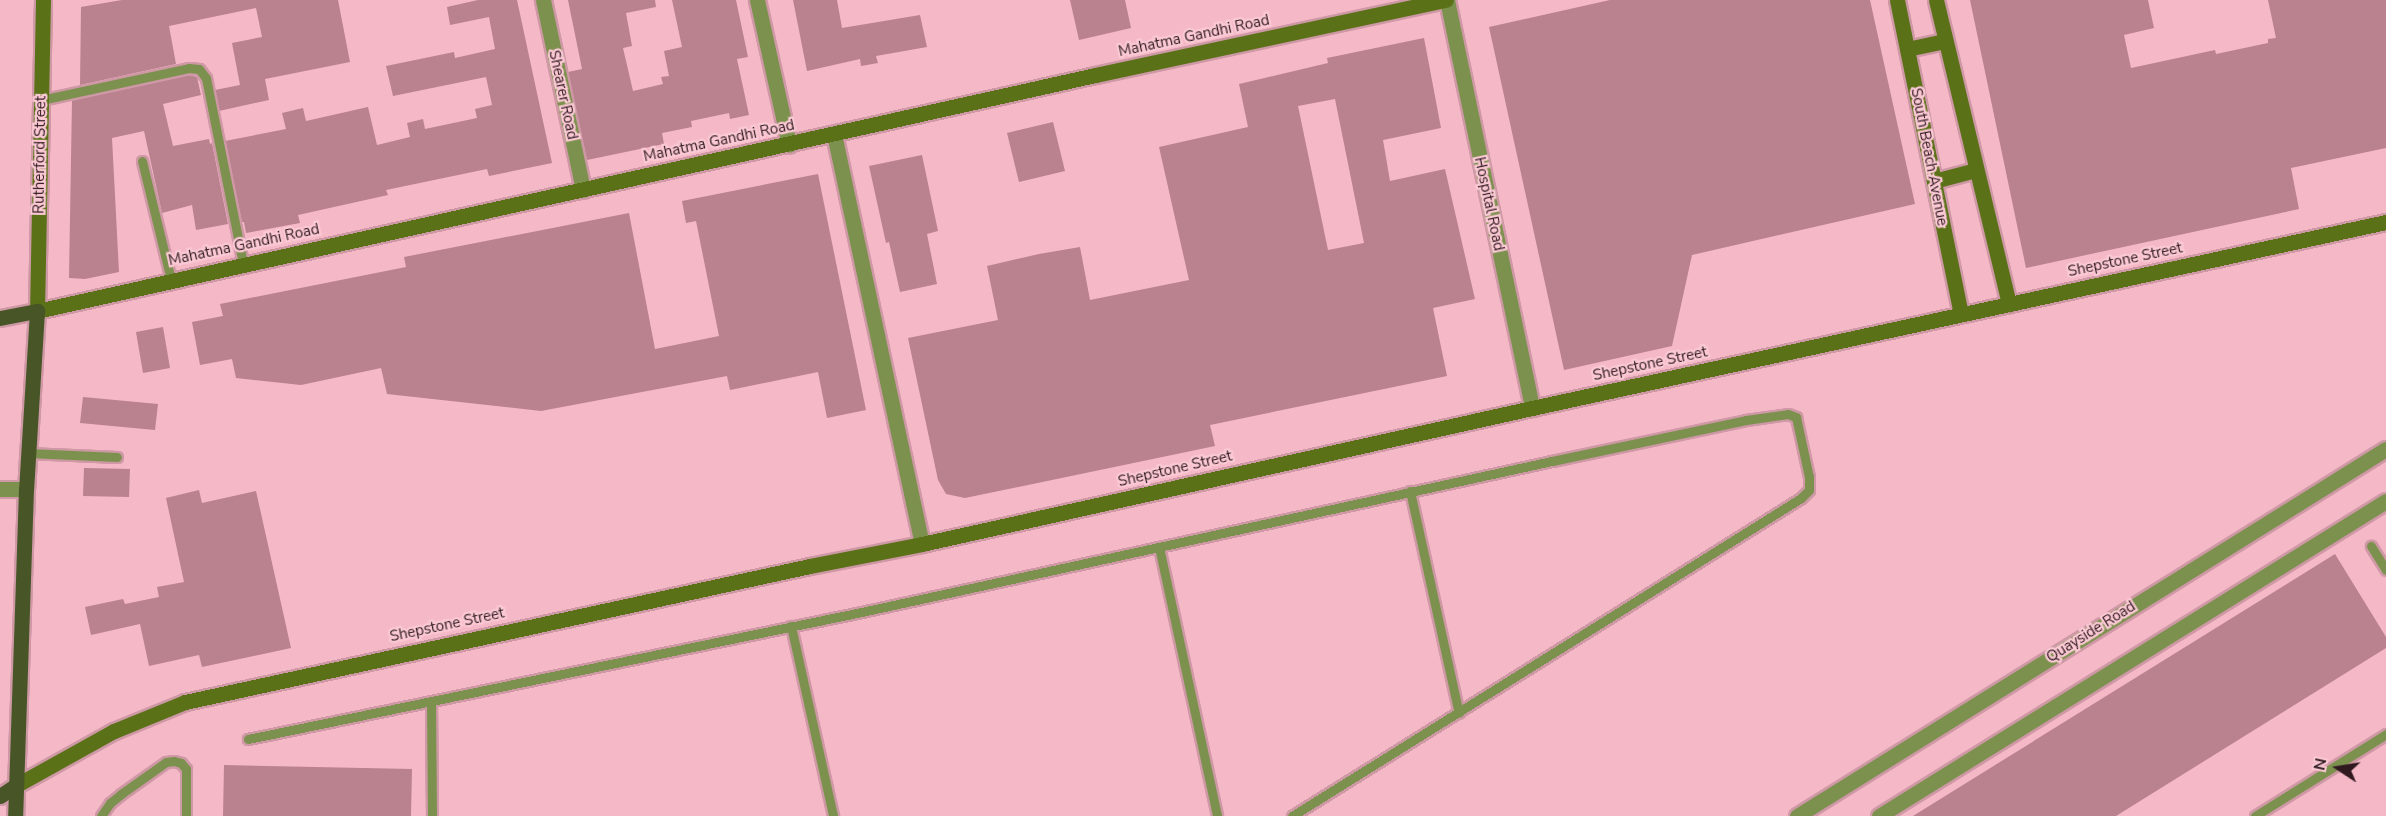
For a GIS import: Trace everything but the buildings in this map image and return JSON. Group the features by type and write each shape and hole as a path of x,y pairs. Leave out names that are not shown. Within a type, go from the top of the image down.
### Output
{"main road":[{"name":"Rutherford Street","path":"37,311 43,0"},
{"name":"Mahatma Gandhi Road","path":"0,318 1446,0"},
{"name":"South Beach Avenue","path":"1897,0 1961,314"},
{"path":"1936,0 2009,303"},
{"path":"1907,49 1945,41"},
{"path":"1934,181 1976,170"},
{"name":"Shepstone Street","path":"0,796 114,731 184,702 786,571 922,544 2009,303 2386,222"},
{"path":"15,816 26,489 37,311"}],"street":[{"name":"Shearer Road","path":"543,0 583,190"},
{"path":"757,0 789,144"},
{"name":"Hospital Road","path":"1446,0 1532,408"},
{"path":"834,134 922,544"},
{"name":"Quayside Road","path":"1797,816 2386,449"},
{"path":"0,489 26,489"},
{"path":"1879,816 2386,501"}],"lane":[{"path":"41,100 189,68 199,69 206,78 243,264"},
{"path":"142,161 171,280"},
{"path":"248,739 791,626 1410,491 1780,415 1796,417 1809,486 1807,493 1801,498 1292,816"},
{"path":"28,453 117,457"},
{"path":"1410,491 1459,712"},
{"path":"2371,546 2386,570"},
{"path":"1159,547 1217,816"},
{"path":"791,626 832,816"},
{"path":"431,702 432,816"},
{"path":"2255,816 2386,734"},
{"path":"101,816 110,803 121,794 166,762 174,761 181,763 186,769 186,816"}]}
